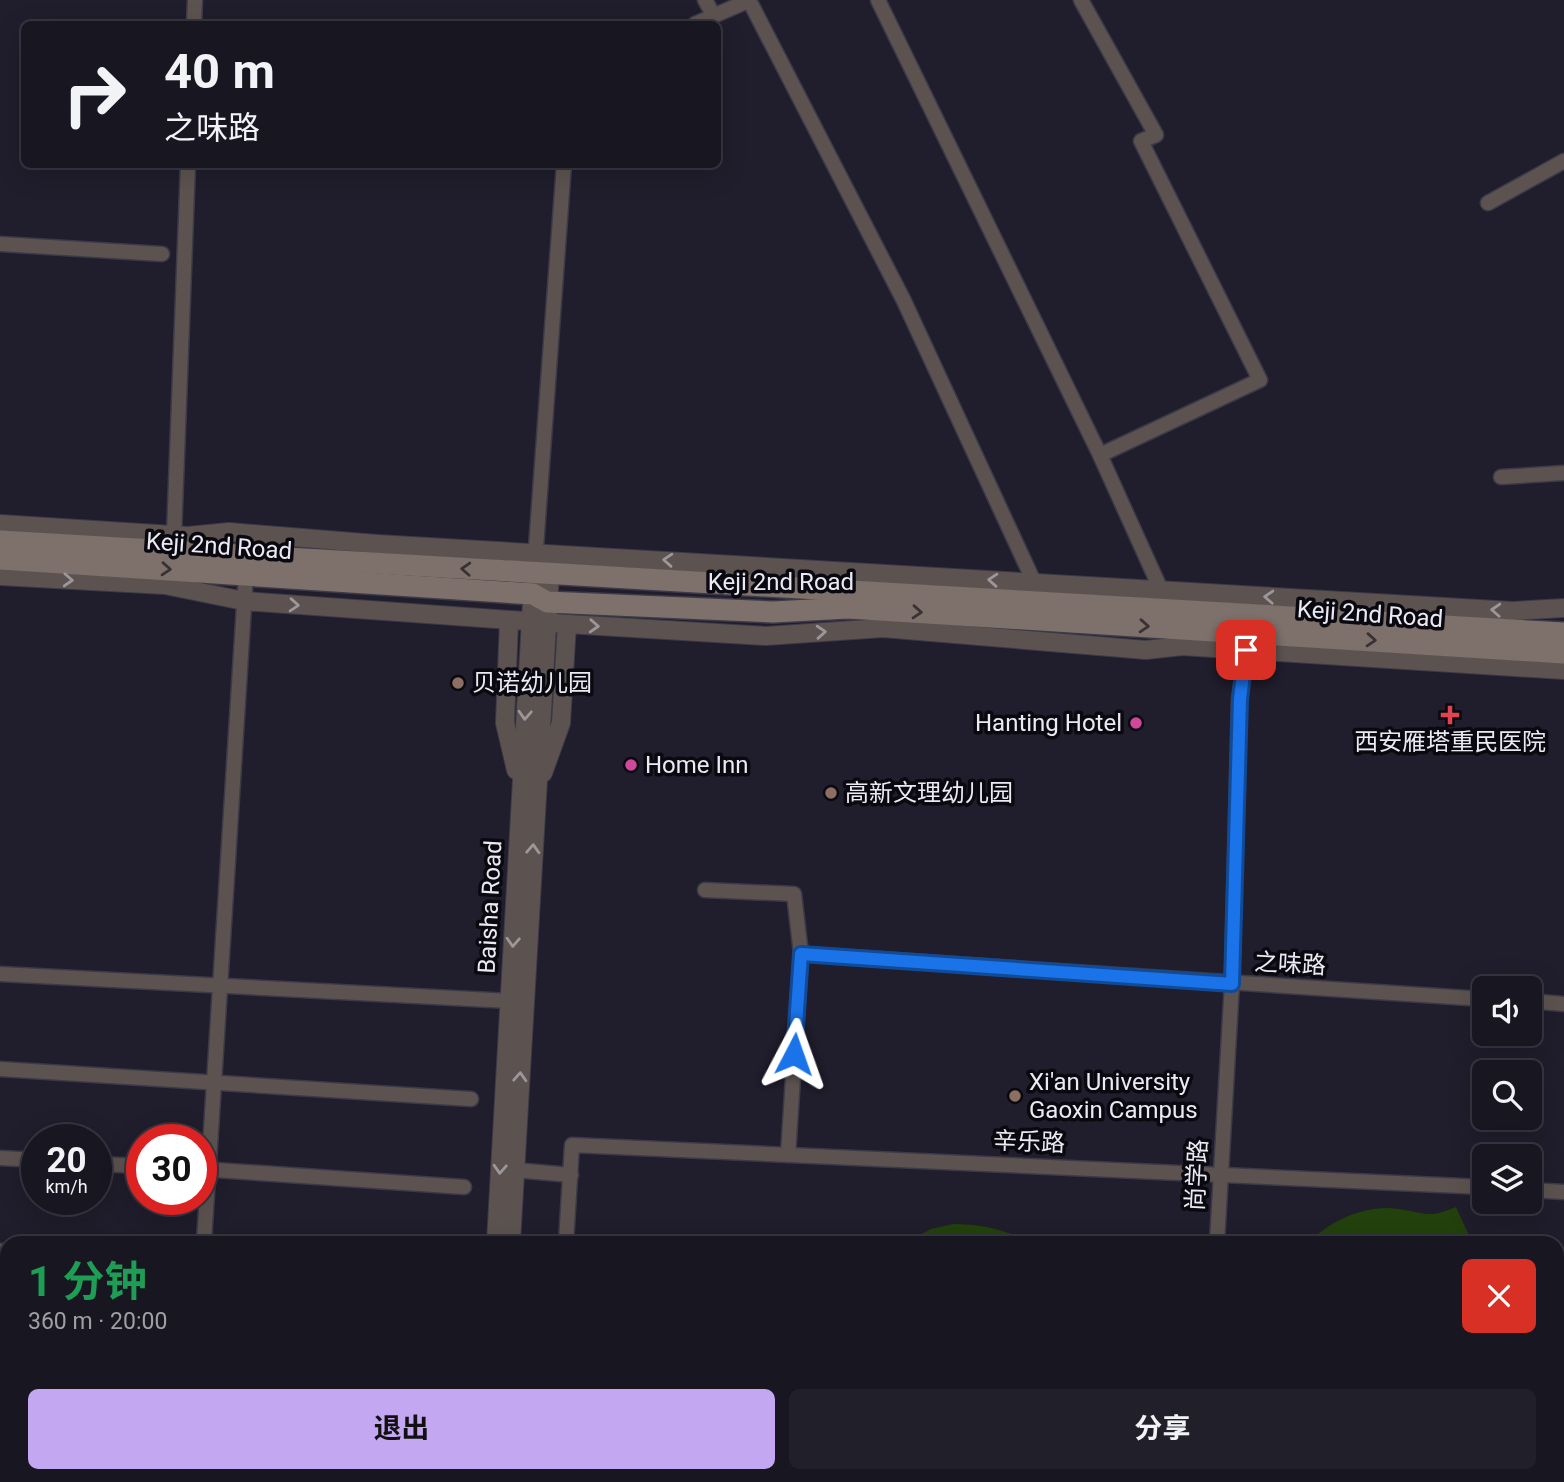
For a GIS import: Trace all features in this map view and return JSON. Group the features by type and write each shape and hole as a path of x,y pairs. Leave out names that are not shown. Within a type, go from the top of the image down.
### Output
{"main road":[{"name":"Keji 2nd Road","path":"0,541 773,612 848,608 1564,653"},
{"name":"Keji 2nd Road","path":"0,559 539,592 1564,633"}],"street":[{"path":"194,21 195,0"},
{"path":"705,0 714,16"},
{"path":"702,21 750,0 904,301 1034,582"},
{"path":"878,0 1100,455 1161,590"},
{"path":"1082,0 1156,135 1141,141 1260,380 1100,455"},
{"path":"1488,203 1564,161"},
{"path":"174,535 188,168"},
{"path":"528,792 505,723 509,620 539,592 564,168"},
{"path":"0,244 162,254"},
{"path":"1500,477 1564,473"},
{"path":"0,524 174,535 229,532 539,592 1034,582 1513,611 1564,608"},
{"path":"209,1124 246,574"},
{"path":"0,576 165,585 244,601 509,620"},
{"path":"528,792 561,723 567,624 539,592"},
{"name":"Baisha Road","path":"511,1236 528,792 539,592"},
{"path":"567,624 766,636 883,628 1133,649 1182,646 1564,670"},
{"name":"尚学路","path":"1217,1236 1232,984 1240,699 1246,650"},
{"name":"Baisha Road","path":"496,1236 510,1001 528,792"},
{"path":"705,890 794,894 801,954 788,1155"},
{"name":"之味路","path":"801,954 1472,998"},
{"path":"0,974 510,1001"},
{"path":"1542,1002 1564,1003"},
{"path":"0,1069 471,1099"},
{"name":"辛乐路","path":"570,1175 572,1145 1472,1186"},
{"path":"0,1158 21,1159"},
{"path":"217,1171 464,1187"},
{"path":"515,1171 570,1175 566,1236"},
{"path":"1542,1191 1564,1192"},
{"path":"204,1215 204,1236"}],"green space":[{"path":"1456,1207 1469,1236 1316,1236 1350,1215 1362,1211 1386,1208 1433,1214"},
{"path":"953,1224 973,1225 1016,1236 918,1236 931,1229"}],"place":[{"name":"贝诺幼儿园","path":"458,683"},
{"name":"西安雁塔重民医院","path":"1450,715"},
{"name":"Hanting Hotel","path":"1136,723"},
{"name":"Home Inn","path":"631,765"},
{"name":"高新文理幼儿园","path":"831,793"},
{"name":"Xi'an University Gaoxin Campus","path":"1015,1096"}],"route":[{"path":"794,1054 801,954 1232,984 1240,699 1246,650"}]}
